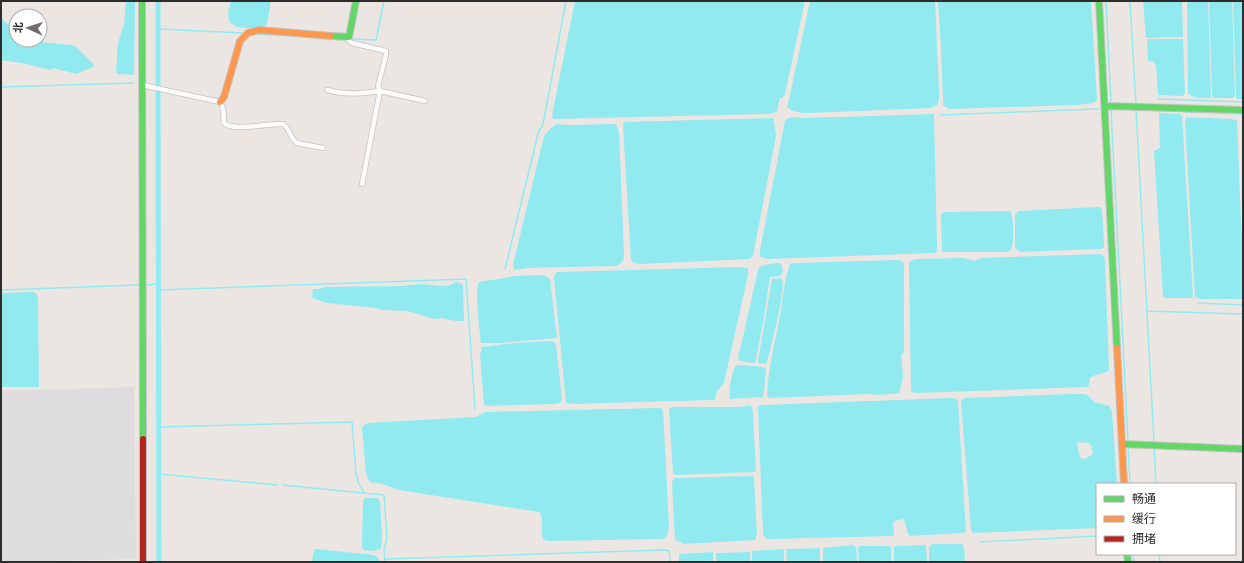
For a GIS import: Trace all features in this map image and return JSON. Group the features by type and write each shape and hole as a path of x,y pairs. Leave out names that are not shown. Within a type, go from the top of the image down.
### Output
{"street":[{"path":"142,1 143,562"},
{"path":"347,36 349,36 356,1"},
{"path":"1099,1 1124,483"},
{"path":"220,102 224,97 240,41 246,34 252,31 347,36"},
{"path":"347,36 349,41 352,43 386,52 378,86 380,90 362,184"},
{"path":"142,85 220,102 224,108 224,123 228,126 258,126 275,123 283,124 297,143 324,148"},
{"path":"327,90 342,94 380,90 426,101"},
{"path":"1105,106 1243,110"},
{"path":"1122,444 1243,449"}],"shaded area":[{"path":"134,387 136,559 1,562 1,391"}],"water":[{"path":"126,1 135,1 134,75 118,74 116,72 118,43 124,24"},
{"path":"231,1 270,1 267,24 263,27 242,28 232,24 228,13"},
{"path":"575,1 805,1 785,94 782,98 780,98 777,111 769,114 552,118"},
{"path":"810,1 935,1 939,91 939,100 937,105 930,108 811,113 795,112 789,109 787,107"},
{"path":"938,1 1091,1 1097,100 1093,103 1077,105 949,109 943,105"},
{"path":"1143,1 1182,1 1183,36 1146,38"},
{"path":"1187,1 1208,1 1211,98 1195,97 1188,93"},
{"path":"1209,1 1232,1 1235,96 1233,98 1214,98 1212,95"},
{"path":"1233,1 1243,1 1243,99 1237,99 1236,97"},
{"path":"1,17 8,24 8,48 48,48 48,43 71,45 75,46 95,66 76,74 53,68 50,70 27,64 1,60"},
{"path":"1148,39 1183,39 1184,95 1158,95 1156,66 1154,62 1148,61"},
{"path":"1159,113 1180,114 1182,116 1192,298 1163,297 1154,151 1160,148"},
{"path":"934,114 937,247 937,251 935,253 768,259 760,256 786,119 793,117 804,118"},
{"path":"1186,117 1232,119 1237,121 1243,299 1200,299 1195,297 1185,123"},
{"path":"773,118 776,136 753,256 750,259 640,264 634,263 631,260 623,127 624,122"},
{"path":"557,124 614,124 617,126 619,133 624,258 620,264 616,266 528,268 514,270 513,265 544,136"},
{"path":"1100,207 1102,210 1104,247 1101,249 1021,252 1015,247 1015,216 1019,211"},
{"path":"1010,211 1013,223 1013,239 1012,249 1008,252 942,252 942,213"},
{"path":"1101,254 1105,259 1109,370 1105,373 1095,375 1090,378 1089,385 1087,387 912,392 909,262 915,259 962,258 974,260 982,258"},
{"path":"898,260 904,263 904,352 901,356 903,377 899,393 769,398 767,396 770,366 785,283 790,264"},
{"path":"781,263 783,272 780,276 770,277 755,363 739,361 738,355 758,270 761,266"},
{"path":"738,267 748,268 748,275 724,383 717,391 715,399 566,403 554,278 557,272"},
{"path":"544,275 550,279 557,338 500,343 481,343 477,302 479,282 516,276"},
{"path":"772,279 782,279 783,285 782,295 778,319 767,362 766,364 758,363"},
{"path":"455,282 463,285 463,321 442,318 434,319 407,311 382,310 327,303 312,298 313,289 325,287 401,286 420,284 444,286 451,285"},
{"path":"1,293 36,293 38,297 39,387 1,387"},
{"path":"550,341 556,344 562,399 561,403 486,406 484,404 480,355 482,347"},
{"path":"736,365 766,368 763,397 730,399 731,382"},
{"path":"1082,394 1088,395 1094,402 1109,406 1112,411 1117,483 1096,483 1096,528 973,533 971,530 961,402 964,398","holes":["1077,443 1089,443 1093,454 1085,459 1080,458"]},
{"path":"952,398 958,401 966,531 964,533 911,536 908,534 903,519 893,523 894,536 771,539 764,536 758,406"},
{"path":"751,405 753,412 756,472 673,474 669,409 672,407 739,407"},
{"path":"661,408 663,411 669,525 667,535 663,539 547,541 543,539 542,536 542,518 539,512 399,490 383,484 370,482 366,473 362,428 368,423 476,417 485,412"},
{"path":"753,476 757,533 755,540 684,544 675,540 672,482 674,479"},
{"path":"365,498 378,498 380,501 382,536 381,549 372,551 364,550 362,547 363,500"},
{"path":"932,544 962,544 964,547 965,562 929,562 929,547"},
{"path":"853,545 856,547 857,562 823,562 823,548"},
{"path":"925,545 927,562 894,562 895,546"},
{"path":"860,546 890,546 891,562 859,562 858,548"},
{"path":"820,548 820,562 787,562 786,549"},
{"path":"317,549 373,555 378,557 380,562 312,562 314,550"},
{"path":"784,549 784,562 752,562 752,551"},
{"path":"713,552 713,562 679,562 679,554"},
{"path":"750,552 750,562 717,562 716,553"}],"waterway":[{"path":"158,1 158,85"},
{"path":"352,39 376,40 384,1"},
{"path":"505,269 539,130 542,127 544,119 566,1"},
{"path":"1106,1 1111,102"},
{"path":"1130,1 1136,105"},
{"path":"158,29 242,33"},
{"path":"256,34 292,36"},
{"path":"1,87 133,83"},
{"path":"158,92 159,562"},
{"path":"1158,99 1243,102"},
{"path":"940,115 1098,109"},
{"path":"1136,109 1154,442"},
{"path":"1111,110 1128,440"},
{"path":"1185,112 1243,114"},
{"path":"158,290 466,279 475,409"},
{"path":"147,285 158,284"},
{"path":"1,290 138,285"},
{"path":"1198,303 1243,305"},
{"path":"1147,311 1243,314"},
{"path":"158,427 352,422 356,473 358,482 364,493"},
{"path":"1154,446 1156,483"},
{"path":"1128,448 1130,483"},
{"path":"159,474 277,485"},
{"path":"282,485 384,495 387,538 384,550 385,562"},
{"path":"980,542 1096,536"},
{"path":"385,559 664,550 669,551 670,562"},
{"path":"1133,555 1134,562"},
{"path":"1159,555 1160,562"}],"traffic: fast":[{"path":"142,1 143,439"},
{"path":"331,36 349,37 356,1"},
{"path":"1099,1 1117,348"},
{"path":"1105,106 1243,110"},
{"path":"1122,444 1243,449"},
{"path":"1127,555 1128,562"}],"traffic: slow":[{"path":"220,102 224,97 240,41 248,33 259,30 331,36"},
{"path":"1117,348 1124,483"}],"traffic: jam":[{"path":"143,439 143,562"}]}
